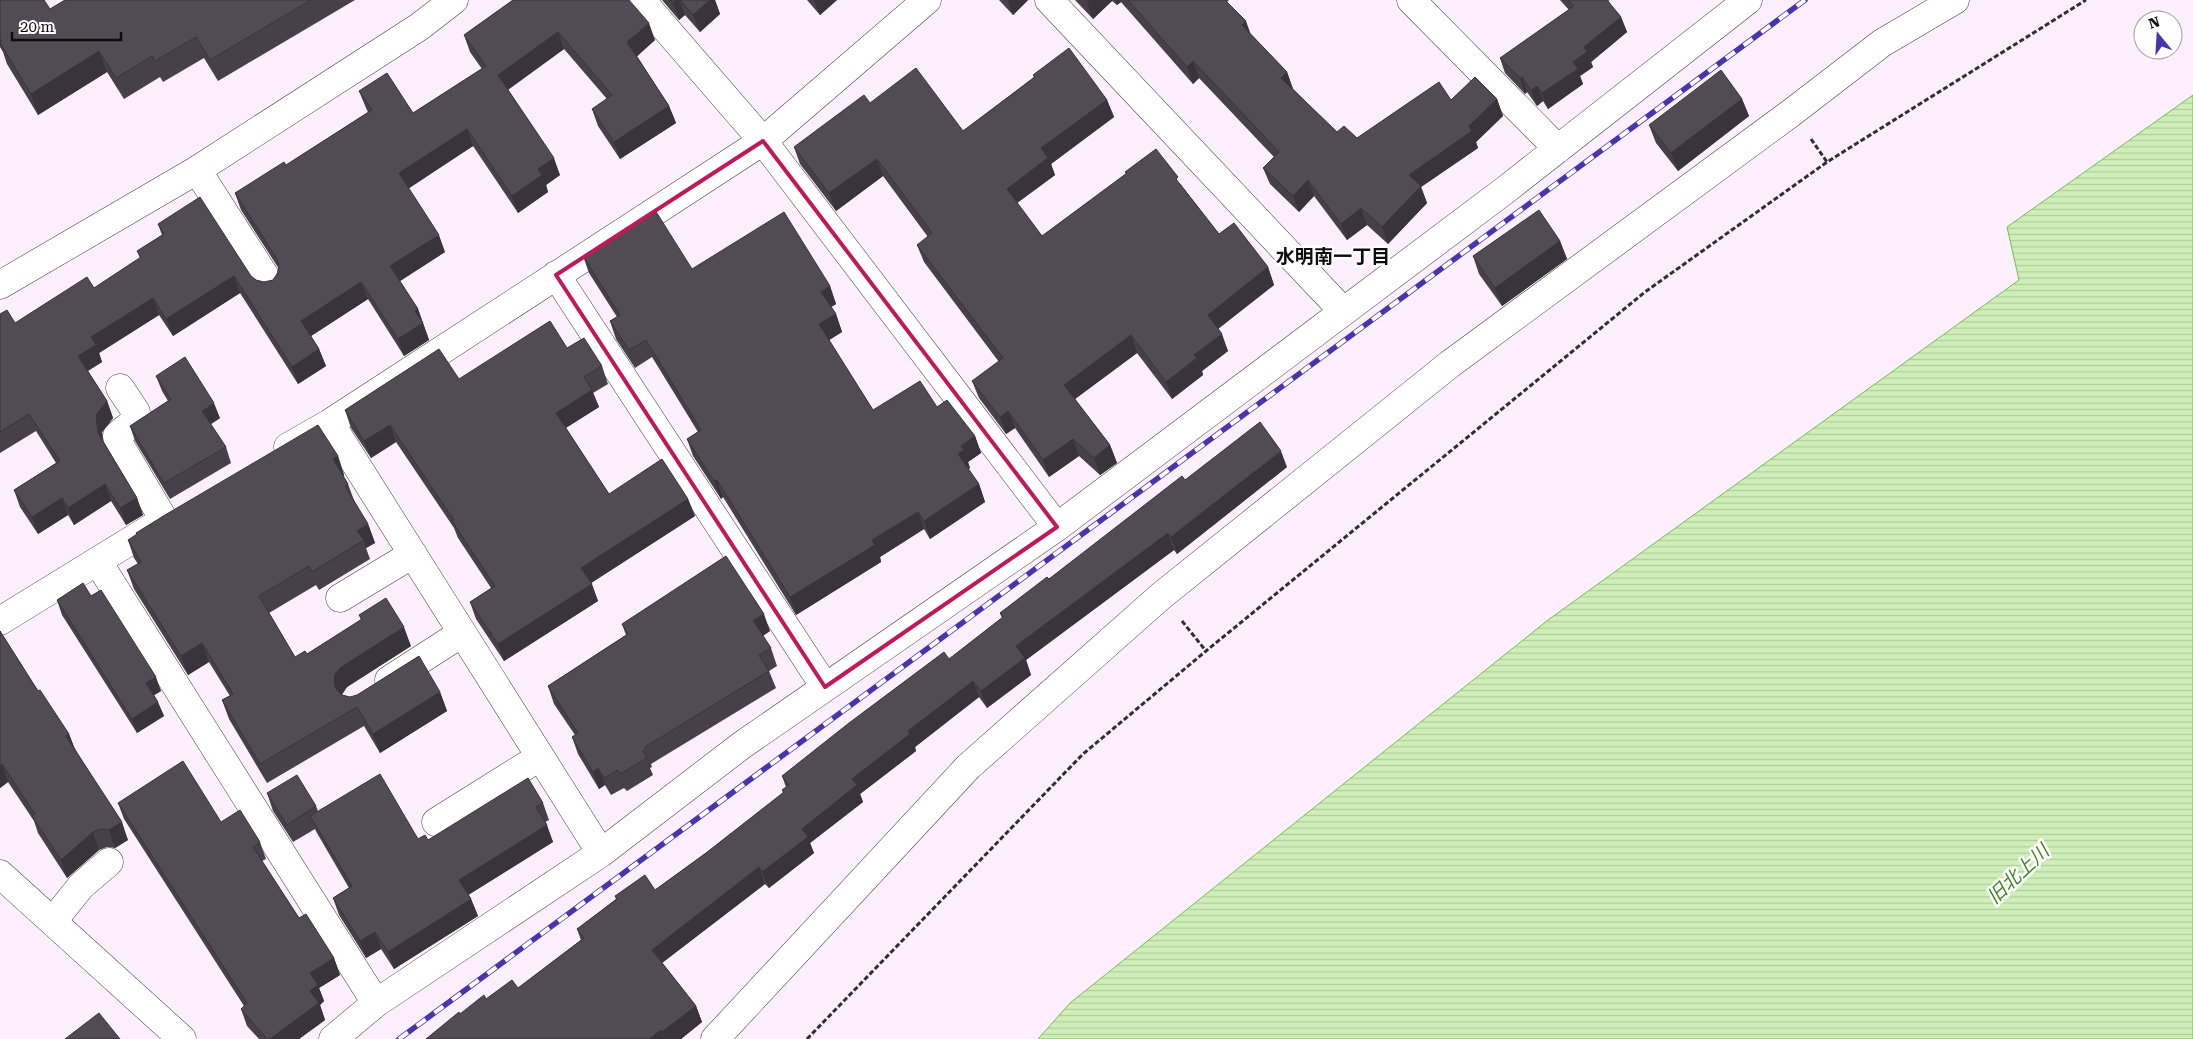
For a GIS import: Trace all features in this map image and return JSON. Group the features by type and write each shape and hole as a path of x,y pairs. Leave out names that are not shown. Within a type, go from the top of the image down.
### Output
{"street":[{"path":"0,285 197,170 419,26 454,0"},
{"path":"641,0 763,141 1057,527"},
{"path":"264,462 330,422 763,141 927,0"},
{"path":"1049,0 1343,311"},
{"path":"1411,0 1558,149"},
{"path":"333,1039 376,1003 601,853 742,744 1057,527 1558,149 1748,0"},
{"path":"716,1039 968,767 1161,596 1450,364 1783,119 1882,43 1955,0"},
{"path":"197,170 270,284"},
{"path":"556,275 825,687"},
{"path":"120,388 136,412 136,416 133,424 117,436 118,442 164,520"},
{"path":"330,422 601,853"},
{"path":"0,621 189,505"},
{"path":"340,598 413,554"},
{"path":"98,562 376,1003"},
{"path":"364,695 462,633"},
{"path":"436,822 540,757"},
{"path":"53,922 81,886 109,862"},
{"path":"0,874 182,1039"}],"path":[{"path":"807,1039 1083,754 1206,651 1637,299 1827,162 2086,0"}],"highlighted area":[{"path":"763,141 1057,527 825,687 556,275"}],"water":[{"name":"旧北上川","path":"2193,95 2193,1039 1038,1039 1070,1003 1548,620 2019,280 2007,227"}],"building":[{"path":"0,0 44,0 50,9 65,0 311,0 210,60 196,37 155,61 152,56 116,78 99,51 31,94 0,43 2,41 0,38"},
{"path":"513,0 629,0 649,23 627,42 669,106 614,142 592,109 612,95 558,32 498,75 554,158 538,169 542,175 512,196 467,129 399,173 439,235 390,266 418,309 415,311 423,323 398,339 361,282 301,321 319,349 292,367 234,276 166,319 153,298 91,337 96,345 78,356 107,401 96,415 98,433 137,498 120,508 105,484 68,508 62,498 32,517 14,490 60,461 29,414 0,432 0,314 7,310 15,323 87,277 94,288 141,257 137,251 164,234 158,224 200,197 251,276 256,280 264,282 273,280 279,267 277,259 235,193 284,162 286,165 372,110 359,91 387,73 413,113 486,66 464,35"},
{"path":"680,0 710,0 693,15"},
{"path":"1128,0 1225,0 1246,21 1242,25 1287,72 1281,78 1337,132 1344,126 1357,138 1439,82 1451,100 1475,77 1497,99 1469,126 1472,131 1409,175 1421,186 1382,227 1361,208 1341,224 1308,180 1293,196 1263,168 1279,152 1193,61 1187,67"},
{"path":"1568,0 1607,0 1621,17 1584,47 1587,52 1573,62 1578,69 1542,93 1537,86 1531,90 1522,77 1520,78 1500,58 1574,6"},
{"path":"1069,48 1107,100 1041,148 1048,158 1007,189 1042,236 1156,149 1178,177 1176,179 1219,234 1234,223 1268,267 1208,315 1222,334 1194,355 1197,358 1166,382 1131,335 1064,385 1110,445 1094,458 1073,439 1043,460 1008,411 1000,417 972,381 1003,358 917,245 932,233 877,159 829,193 794,147 864,95 870,103 916,68 963,131 1035,77 1033,75"},
{"path":"1721,70 1742,99 1671,153 1649,125"},
{"path":"655,210 692,269 784,212 830,286 821,292 836,314 819,324 873,410 920,381 937,407 947,400 975,436 961,446 964,450 958,454 979,484 924,521 918,512 872,540 875,545 790,597 717,480 714,481 687,439 701,430 646,340 629,350 610,321 620,315 583,256"},
{"path":"1539,210 1560,241 1495,288 1473,256"},
{"path":"550,321 567,348 584,338 602,366 584,377 592,390 556,413 609,494 662,459 688,499 581,568 592,584 498,644 470,602 495,586 452,521 454,520 390,425 364,441 345,410 439,349 459,379"},
{"path":"185,357 214,403 202,411 226,447 164,483 130,426 171,399 156,376"},
{"path":"1260,422 1281,451 1171,537 1168,533 1016,646 1025,658 981,691 973,681 908,731 910,734 852,779 857,785 802,829 808,837 762,872 759,867 652,950 696,1006 662,1032 661,1030 649,1039 426,1039 459,1012 460,1014 484,995 486,999 512,980 518,988 584,938 577,929 617,899 615,896 645,875 655,890 706,853 784,792 782,790 789,785 782,776 849,723 944,652 949,659 1003,617 1000,613 1047,577 1049,579 1182,476 1185,480"},
{"path":"318,425 338,456 333,459 348,484 345,486 368,524 357,531 364,540 312,572 309,566 259,596 295,657 305,651 307,654 362,619 359,615 386,598 404,627 340,668 335,674 334,682 336,689 342,695 350,697 357,695 419,656 440,692 373,734 357,707 260,764 222,700 233,694 202,643 181,656 127,570 141,562 128,540 165,515"},
{"path":"726,556 764,614 753,620 771,648 759,655 769,671 645,747 646,749 643,751 647,758 620,774 618,770 604,778 598,768 593,772 572,737 578,733 548,686 628,634 622,624"},
{"path":"83,583 91,596 101,590 156,677 146,683 158,702 132,719 57,600"},
{"path":"0,631 38,691 40,690 69,734 66,736 122,822 109,830 100,829 93,832 61,860 32,816 35,814 2,764 0,766"},
{"path":"183,761 221,822 240,810 260,842 253,847 299,918 306,914 334,958 310,973 318,985 310,991 319,1003 270,1039 267,1039 241,1009 247,1003 118,803"},
{"path":"380,774 418,839 425,835 428,840 528,778 543,803 536,807 547,825 459,880 471,899 388,952 375,932 360,941 333,898 352,886 310,816"},
{"path":"297,775 316,806 287,825 267,793"},
{"path":"99,1013 120,1039 65,1039"}],"railway":[{"path":"399,1039 1805,0"}],"district":[{"name":"水明南一丁目","path":"1333,256"}]}
